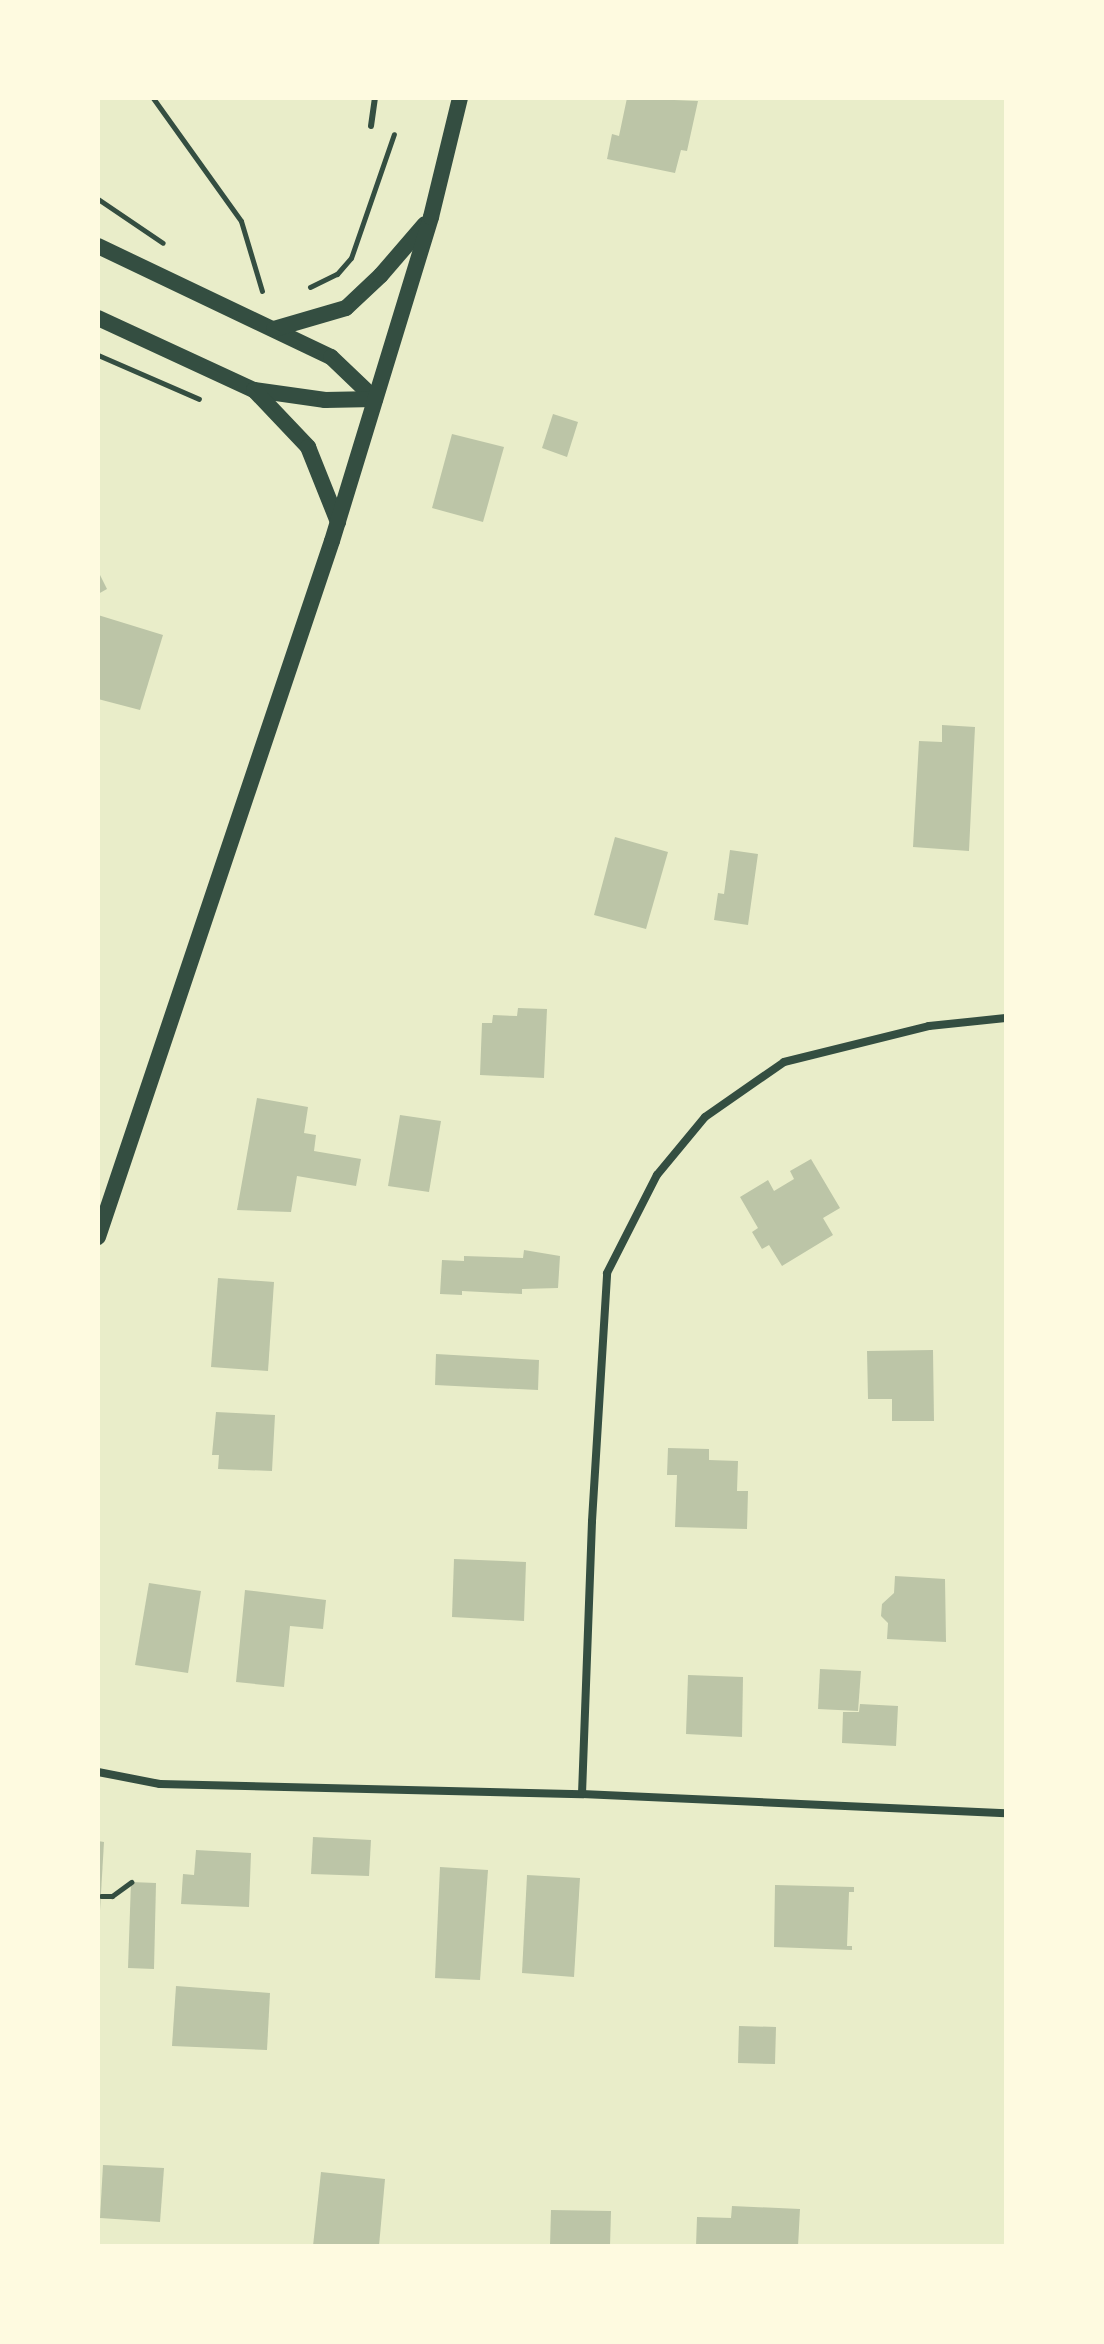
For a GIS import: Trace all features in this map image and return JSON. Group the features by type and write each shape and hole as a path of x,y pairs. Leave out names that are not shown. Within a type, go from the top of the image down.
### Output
{"main road":[{"path":"98,1236 338,522 431,217 460,98"},
{"path":"274,329 346,308 381,275 431,217"},
{"path":"98,246 331,357 375,399"},
{"path":"98,318 254,390 325,400 375,399"},
{"path":"254,390 308,447 338,522"}],"street":[{"path":"582,1794 592,1521 607,1273 657,1175 705,1117 784,1062 929,1026 1006,1018"},
{"path":"98,1772 160,1784 582,1794 1006,1813"}],"lane":[{"path":"371,126 375,98"}],"path":[{"path":"153,98 241,221 262,291"},
{"path":"305,289 337,274 351,258 396,129"},
{"path":"98,199 166,245"},
{"path":"248,285 273,295"},
{"path":"98,355 200,399"},
{"path":"101,1896 112,1896 131,1882"}],"building":[{"path":"627,98 698,101 687,151 681,150 675,173 607,159 612,134 619,136"},
{"path":"553,414 578,422 567,457 542,448"},
{"path":"452,434 504,447 483,522 432,508"},
{"path":"98,571 107,589 98,594"},
{"path":"98,615 163,635 140,710 98,699"},
{"path":"942,725 975,727 969,851 913,847 919,741 942,742"},
{"path":"615,837 668,852 646,929 594,915"},
{"path":"730,850 758,854 748,925 714,920 718,893 724,894"},
{"path":"518,1008 547,1009 544,1078 480,1075 482,1023 492,1023 493,1015 517,1016"},
{"path":"257,1098 308,1107 304,1133 316,1135 314,1151 361,1159 356,1186 297,1176 291,1212 237,1210"},
{"path":"400,1115 441,1121 429,1192 388,1186"},
{"path":"811,1159 840,1208 823,1218 833,1235 782,1266 769,1245 762,1249 752,1232 758,1228 740,1197 768,1180 774,1191 794,1179 790,1171"},
{"path":"524,1250 560,1256 558,1288 522,1289 522,1294 462,1291 462,1295 440,1294 442,1260 464,1261 464,1256 523,1258"},
{"path":"218,1278 274,1282 268,1371 211,1367"},
{"path":"933,1350 934,1421 892,1421 892,1399 868,1399 867,1351"},
{"path":"436,1354 539,1360 538,1390 435,1385"},
{"path":"216,1412 275,1415 272,1471 218,1469 219,1455 212,1455"},
{"path":"668,1448 709,1449 709,1460 738,1461 737,1491 748,1491 747,1529 675,1527 677,1475 667,1475"},
{"path":"454,1559 526,1562 524,1621 452,1617"},
{"path":"895,1576 945,1579 946,1642 887,1639 888,1623 881,1616 882,1604 894,1593"},
{"path":"149,1583 201,1591 188,1673 135,1665"},
{"path":"245,1590 326,1600 323,1629 290,1626 284,1687 236,1682"},
{"path":"820,1669 861,1671 858,1711 818,1709"},
{"path":"688,1675 743,1677 742,1737 686,1734"},
{"path":"860,1704 898,1706 896,1746 842,1743 843,1712 859,1712"},
{"path":"313,1837 371,1840 369,1876 311,1874"},
{"path":"98,1841 104,1842 100,1910 98,1910"},
{"path":"196,1850 251,1853 249,1907 181,1904 183,1874 194,1875"},
{"path":"440,1867 488,1870 480,1980 435,1978"},
{"path":"527,1875 580,1878 574,1977 522,1973"},
{"path":"131,1882 156,1883 154,1969 128,1968"},
{"path":"775,1885 854,1887 854,1892 849,1892 847,1946 852,1946 852,1950 774,1947"},
{"path":"176,1986 270,1993 267,2050 172,2046"},
{"path":"739,2026 776,2027 775,2064 738,2063"},
{"path":"103,2165 164,2168 160,2222 100,2218"},
{"path":"321,2172 385,2179 379,2246 313,2246"},
{"path":"732,2206 800,2209 798,2246 696,2246 697,2217 731,2218"},
{"path":"551,2210 611,2211 610,2246 550,2246"}]}
